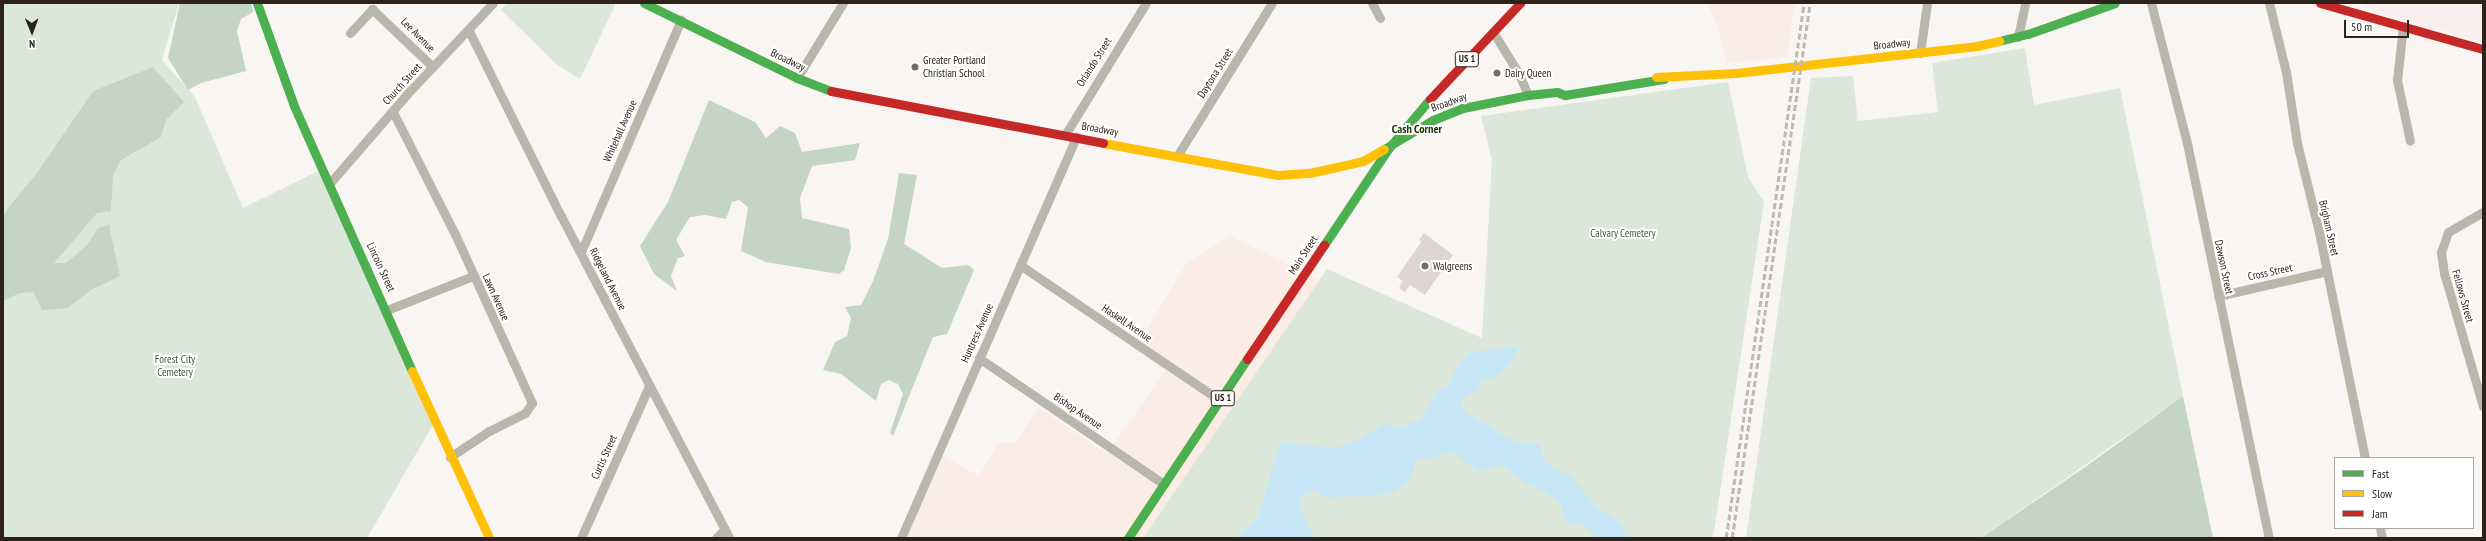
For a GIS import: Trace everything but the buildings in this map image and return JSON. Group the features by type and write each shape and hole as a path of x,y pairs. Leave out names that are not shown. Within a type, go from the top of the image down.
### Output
{"main road":[{"name":"Lincoln Street","path":"257,3 275,60 387,310 450,457 489,538"},
{"name":"Broadway","path":"644,3 798,78 838,94 1278,175 1298,175 1348,165 1388,149 1448,113 1528,95 1557,92 1565,95 1654,83 1664,79 1920,53 2018,37 2115,3"},
{"name":"Main Street","path":"1128,538 1388,149 1436,92 1520,3"},
{"path":"2320,3 2483,49"}],"street":[{"name":"Church Street","path":"330,183 433,67 469,31 493,3"},
{"path":"798,78 842,3"},
{"name":"Orlando Street","path":"1065,135 1146,3"},
{"name":"Daytona Street","path":"1177,156 1272,3"},
{"path":"1372,3 1380,18"},
{"path":"1920,53 1927,3"},
{"path":"2018,37 2025,3"},
{"name":"Dawson Street","path":"2151,3 2178,103 2269,538"},
{"name":"Brigham Street","path":"2269,3 2327,272 2365,457"},
{"name":"Lee Avenue","path":"350,33 372,9 433,67"},
{"name":"Whitehall Avenue","path":"580,252 681,20"},
{"path":"2403,26 2397,80 2410,141"},
{"name":"Ridgeland Avenue","path":"469,31 648,386 726,534"},
{"path":"1493,32 1515,67 1528,95"},
{"name":"Lawn Avenue","path":"393,112 413,146 532,403 518,418 488,431 450,457"},
{"name":"Huntress Avenue","path":"901,538 1076,137"},
{"name":"Fellows Street","path":"2483,212 2448,232 2441,252 2444,273 2483,406"},
{"name":"Haskell Avenue","path":"1020,265 1221,400"},
{"name":"Cross Street","path":"2218,296 2327,272"},
{"path":"387,310 473,276"},
{"name":"Bishop Avenue","path":"979,358 1164,484"},
{"name":"Curtis Street","path":"581,538 648,386"},
{"path":"716,538 726,534"}],"shaded area":[{"path":"1707,3 1795,3 1787,57 1727,63 1718,27"},
{"path":"2366,3 2483,3 2483,42 2366,9"},
{"path":"1230,236 1320,280 1143,538 909,538 910,530 943,456 979,476 999,443 1016,443 1038,407 1107,454 1165,371 1135,349 1186,264"}],"green space":[{"name":"Forest City Cemetery","path":"3,3 179,3 162,60 195,97 243,208 324,168 434,423 367,538 3,538"},
{"path":"180,3 251,3 253,12 241,19 237,31 246,71 201,83 188,90 168,58"},
{"path":"507,3 616,3 580,79 556,64 501,10"},
{"path":"2025,48 2034,105 2120,88 2183,396 1981,538 1746,538 1811,78 1853,76 1858,121 1938,112 1932,63"},
{"path":"153,67 184,102 166,120 161,137 121,160 113,176 111,211 97,213 54,263 66,263 87,245 98,228 109,225 120,276 91,290 68,308 42,310 33,292 20,293 3,301 3,217 9,207 37,173 93,91"},
{"name":"Calvary Cemetery","path":"1728,82 1748,177 1764,202 1713,538 1143,538 1327,269 1482,338 1492,160 1481,116"},
{"path":"709,100 755,122 766,138 780,126 795,133 802,152 860,143 855,160 812,166 800,198 802,218 849,229 851,248 844,270 839,274 766,262 741,251 748,207 739,200 732,202 726,219 705,215 690,217 676,240 685,256 678,258 671,276 677,291 654,274 640,246 668,202"},
{"path":"899,173 917,175 904,244 942,268 968,265 974,270 947,334 933,337 893,436 890,433 903,394 898,384 889,380 881,384 876,401 841,374 823,370 835,342 847,336 851,318 845,307 861,305 873,281 888,239"},
{"path":"2183,396 2213,538 1981,538 2088,465"}],"water":[{"path":"1519,346 1514,359 1499,376 1482,381 1477,391 1460,401 1465,411 1510,440 1540,445 1545,463 1572,477 1599,509 1615,518 1629,538 1596,538 1584,525 1567,523 1560,503 1537,487 1525,483 1501,465 1478,472 1453,452 1417,461 1408,483 1390,494 1325,498 1313,491 1305,494 1299,505 1314,538 1236,538 1258,517 1280,442 1334,448 1360,439 1384,423 1401,428 1422,418 1439,389 1450,383 1459,362 1471,352"}],"railway":[{"path":"1726,538 1804,3"},
{"path":"1732,538 1810,3"}],"traffic: fast":[{"path":"257,3 294,106 412,371"},
{"path":"644,3 797,78 831,91"},
{"path":"1999,41 2028,34 2115,3"},
{"path":"1384,149 1433,120 1463,108 1528,95 1557,92 1565,95 1664,79"},
{"path":"1324,245 1388,149 1430,99"},
{"path":"1128,538 1247,359"}],"traffic: slow":[{"path":"1656,77 1736,73 1977,46 1999,41"},
{"path":"1103,143 1278,175 1310,173 1363,161 1384,149"},
{"path":"412,371 489,538"}],"traffic: jam":[{"path":"1430,99 1520,3"},
{"path":"2320,3 2483,49"},
{"path":"831,91 1103,143"},
{"path":"1247,359 1324,245"}],"place":[{"name":"Greater Portland Christian School","path":"915,67"},
{"name":"Dairy Queen","path":"1497,73"},
{"name":"Walgreens","path":"1425,266"}],"district":[{"name":"Cash Corner","path":"1417,129"}]}
